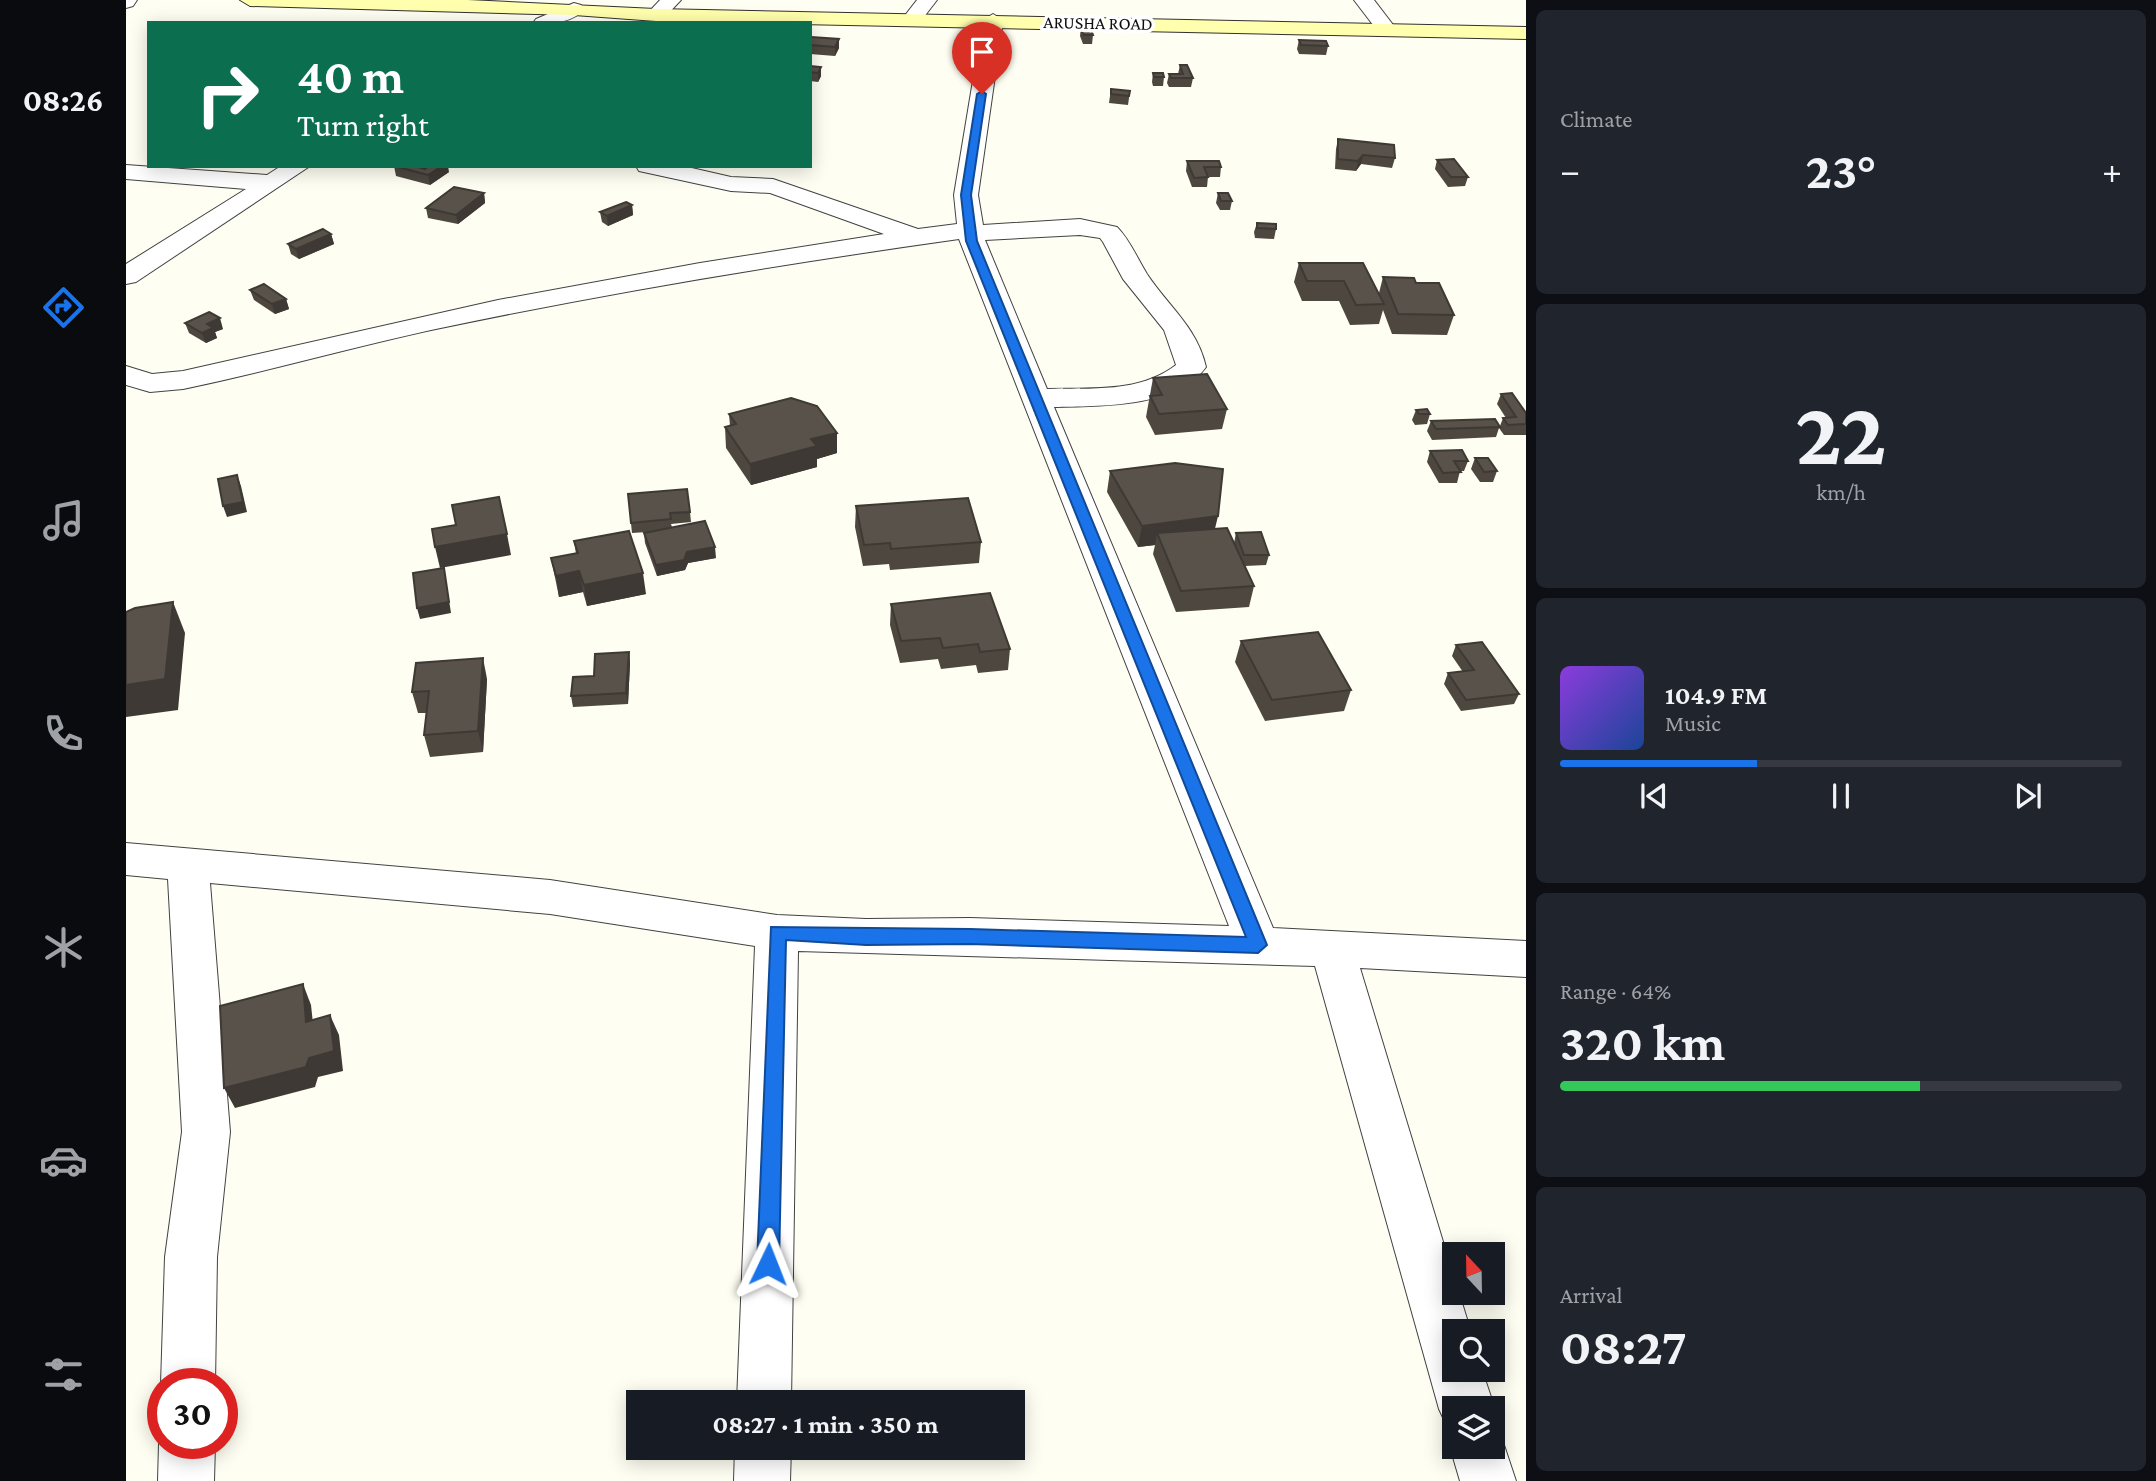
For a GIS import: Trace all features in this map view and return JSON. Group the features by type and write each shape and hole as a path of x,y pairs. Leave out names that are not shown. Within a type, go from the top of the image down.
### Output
{"main road":[{"name":"ARUSHA ROAD","path":"250,0 574,9 656,15 913,18 1526,33"}],"street":[{"path":"656,15 671,0"},
{"path":"913,18 927,0"},
{"path":"1364,0 1387,30"},
{"path":"547,21 574,9"},
{"path":"993,20 966,195 970,231 1258,945"},
{"path":"126,276 295,168"},
{"path":"657,168 731,184 773,186 915,237"},
{"path":"126,172 270,183"},
{"path":"126,376 150,383 183,380 430,322 790,253 970,231 1080,227 1108,232 1138,281 1171,319 1189,348 1191,367 1181,379 1156,389 1037,398"},
{"path":"126,859 550,897 777,932 866,937 970,936 1258,945 1526,959"},
{"path":"188,864 206,1132 191,1257 188,1368"},
{"path":"764,1390 777,932"},
{"path":"1332,948 1442,1324"},
{"path":"186,1481 187,1459"},
{"path":"1482,1459 1488,1481"},
{"path":"762,1481 763,1460"}],"building":[{"path":"1081,27 1090,27 1093,35 1084,35"},
{"path":"812,37 839,39 835,47 812,45"},
{"path":"1299,40 1326,41 1328,46 1301,45"},
{"path":"1180,65 1187,65 1193,78 1171,78 1169,74 1183,74"},
{"path":"812,66 821,67 818,73 812,72"},
{"path":"1153,73 1163,73 1164,77 1154,77"},
{"path":"1111,89 1130,91 1129,96 1111,94"},
{"path":"1338,139 1394,145 1395,158 1363,155 1358,161 1338,159"},
{"path":"1454,159 1468,177 1451,177 1437,160"},
{"path":"1187,161 1219,161 1221,167 1204,167 1208,177 1194,178"},
{"path":"402,168 439,168 428,175"},
{"path":"454,187 484,193 456,215 426,208"},
{"path":"1218,193 1228,193 1232,201 1221,201"},
{"path":"626,202 632,205 607,216 600,212"},
{"path":"1257,223 1276,224 1276,229 1257,228"},
{"path":"323,229 331,234 296,249 288,244"},
{"path":"1299,263 1363,263 1384,304 1356,305 1344,281 1307,281"},
{"path":"1383,277 1414,278 1416,283 1439,283 1454,315 1398,314"},
{"path":"264,284 286,299 272,304 250,290"},
{"path":"209,312 220,318 207,324 213,328 202,333 185,323"},
{"path":"1207,374 1227,409 1159,414 1150,396 1162,395 1153,378"},
{"path":"1512,393 1526,413 1526,424 1508,425 1503,418 1516,417 1501,394"},
{"path":"791,398 817,406 837,433 811,439 817,446 750,464 725,427 736,424 729,414"},
{"path":"1427,409 1430,414 1419,414 1416,410"},
{"path":"1495,419 1500,427 1436,429 1431,421"},
{"path":"1462,450 1468,461 1454,461 1461,472 1443,473 1430,451"},
{"path":"1475,458 1488,458 1497,471 1484,472"},
{"path":"1175,463 1223,469 1218,516 1142,526 1110,471"},
{"path":"237,475 243,502 223,506 218,479"},
{"path":"687,489 690,512 670,513 671,519 631,523 628,494"},
{"path":"499,497 507,534 435,547 432,529 456,525 452,505"},
{"path":"968,498 981,542 891,549 890,543 864,545 856,506"},
{"path":"705,521 715,547 687,552 684,560 656,565 644,533"},
{"path":"1227,528 1254,586 1181,591 1157,533"},
{"path":"629,531 643,573 584,585 579,571 556,576 551,558 578,553 574,541"},
{"path":"1261,532 1269,555 1244,555 1236,533"},
{"path":"444,568 449,602 417,608 413,573"},
{"path":"990,593 1010,649 980,652 978,644 943,648 940,638 901,641 891,604"},
{"path":"173,602 165,679 126,685 126,612"},
{"path":"1318,632 1351,690 1272,700 1241,641"},
{"path":"1482,642 1519,694 1466,700 1448,673 1474,670 1456,645"},
{"path":"629,652 626,693 571,696 573,677 594,676 595,654"},
{"path":"483,658 478,731 424,735 429,691 412,692 416,663"},
{"path":"303,984 306,1022 330,1015 334,1051 309,1058 306,1067 224,1088 220,1006"}],"route":[{"path":"768,1264 777,932 866,937 970,936 1258,945 972,241 966,195 982,94"}]}
